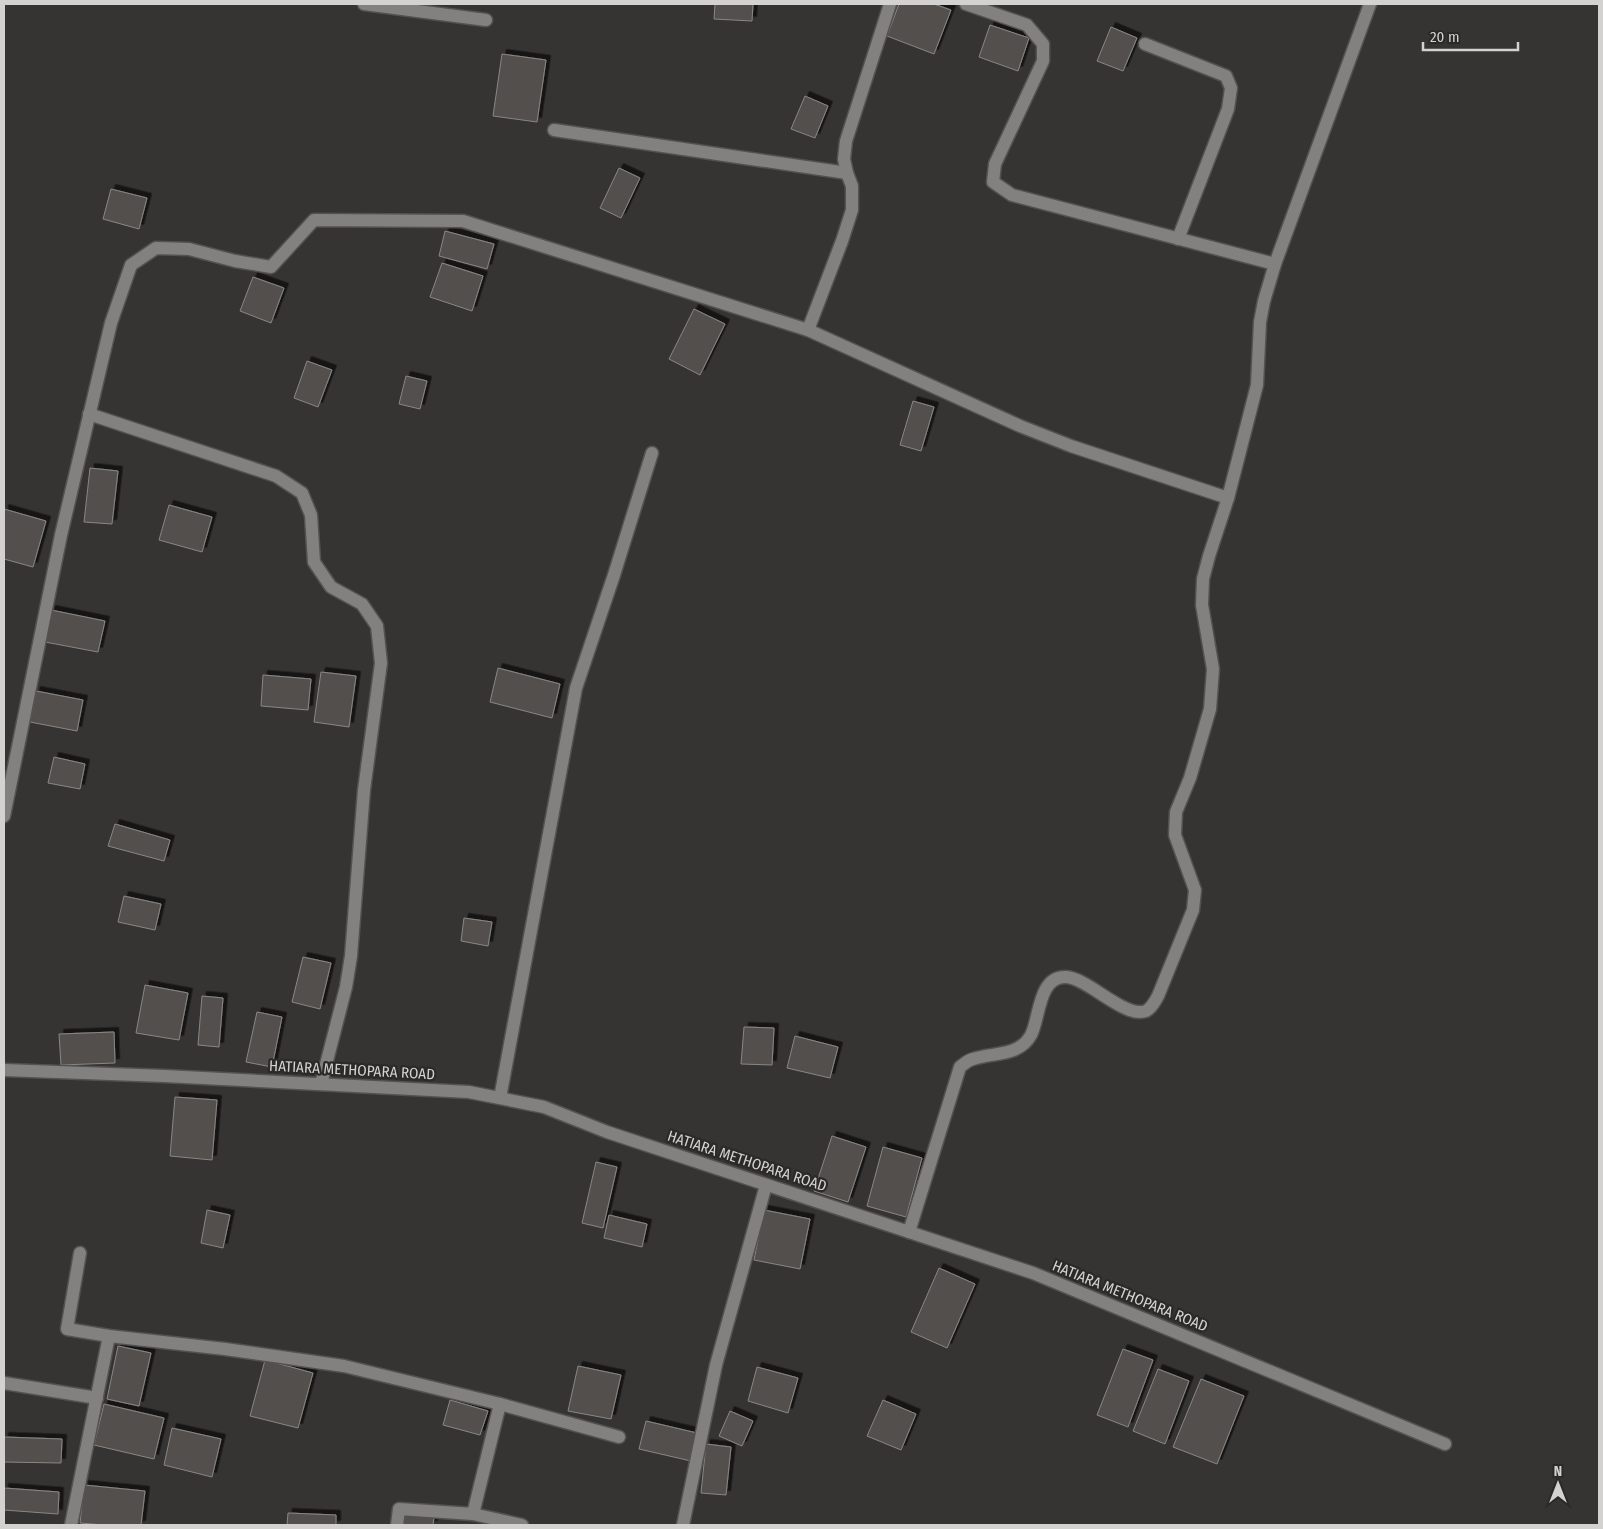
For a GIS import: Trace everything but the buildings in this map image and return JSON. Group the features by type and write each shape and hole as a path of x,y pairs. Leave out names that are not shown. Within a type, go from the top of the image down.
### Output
{"street":[{"path":"364,4 486,20"},
{"path":"808,330 852,210 852,186 844,159 846,141 890,4"},
{"path":"966,4 1027,25 1042,44 1044,61 995,164 993,182 1012,195 1275,264"},
{"path":"909,1232 960,1067 971,1059 1017,1050 1031,1036 1045,989 1058,978 1066,977 1077,980 1126,1008 1136,1012 1146,1011 1158,996 1193,910 1195,890 1175,834 1176,812 1190,778 1210,709 1213,669 1202,606 1203,579 1228,498 1257,385 1260,322 1264,301 1275,264 1370,4"},
{"path":"1145,44 1226,76 1231,88 1228,109 1178,239"},
{"path":"554,130 847,173"},
{"path":"4,816 61,535 111,324 131,265 156,248 189,249 235,261 271,267 314,220 463,221 808,330 1020,426 1071,446 1228,498"},
{"path":"89,414 276,476 302,493 311,515 314,562 331,587 362,604 377,626 381,663 364,790 350,956 346,986 321,1084"},
{"path":"500,1098 576,688 652,454"},
{"name":"HATIARA METHOPARA ROAD","path":"4,1070 164,1076 469,1092 544,1106 607,1132 1033,1273 1445,1444"},
{"path":"682,1525 716,1365 766,1185"},
{"path":"80,1253 67,1329 344,1366 500,1404 619,1437"},
{"path":"71,1525 109,1336"},
{"path":"4,1383 97,1398"},
{"path":"473,1514 500,1404"},
{"path":"396,1525 399,1509 473,1514 522,1525"}]}
